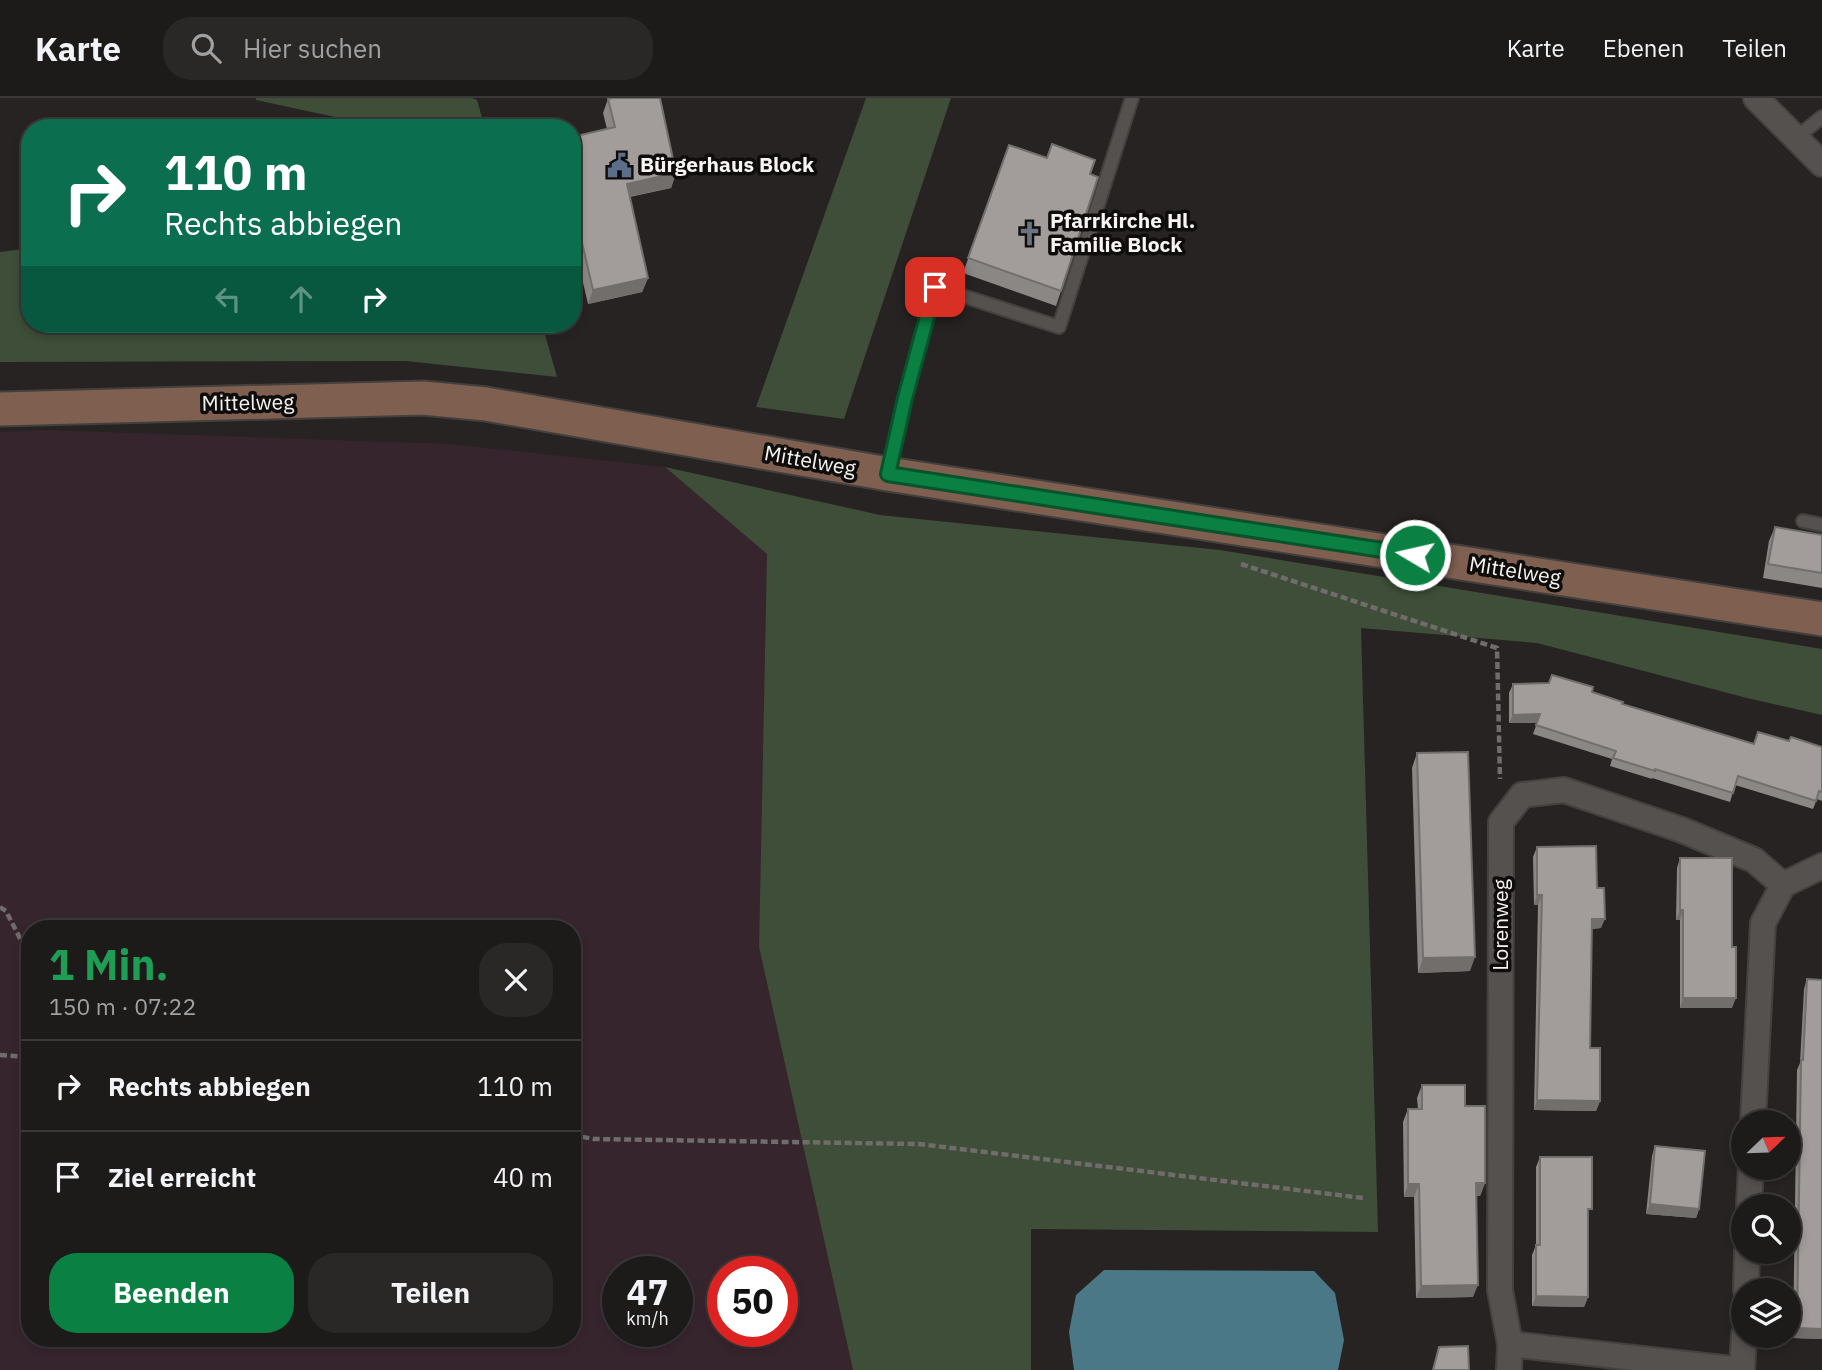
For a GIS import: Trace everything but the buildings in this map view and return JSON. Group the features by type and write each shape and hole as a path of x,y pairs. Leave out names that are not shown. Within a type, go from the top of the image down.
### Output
{"main road":[{"name":"Mittelweg","path":"0,409 423,398 486,404 888,474 1822,619"}],"street":[{"path":"1756,98 1822,164"},
{"path":"1501,822 1522,795 1564,790 1682,830 1754,860 1783,885"},
{"name":"Lorenweg","path":"1501,822 1500,1290 1510,1344 1509,1370"},
{"path":"1754,1110 1763,923 1783,885 1822,866"},
{"path":"1510,1344 1742,1370 1743,1348"}],"lane":[{"path":"888,474 935,287 1059,327 1132,98"},
{"path":"1796,138 1822,117"},
{"path":"1803,521 1822,524"}],"path":[{"path":"1235,562 1497,649 1501,822"},
{"path":"0,907 6,911 21,940"},
{"path":"0,1055 21,1056"},
{"path":"581,1137 919,1144 1363,1199"}],"shaded area":[{"path":"45,430 448,444 665,467 767,554 759,947 853,1370 0,1370 0,432"}],"green space":[{"path":"472,98 477,100 482,119 344,119 256,100"},
{"path":"866,98 951,98 844,419 756,407"},
{"path":"21,249 21,333 545,333 557,377 406,361 0,362 0,252"},
{"path":"665,467 880,515 1220,550 1822,649 1822,715 1537,643 1361,628 1378,1232 1031,1229 1031,1370 853,1370 759,947 767,554"}],"water":[{"path":"1104,1270 1314,1271 1335,1293 1344,1340 1338,1370 1074,1370 1069,1332 1076,1295"}],"place":[{"name":"Bürgerhaus Block","path":"620,165"},
{"name":"Pfarrkirche Hl. Familie Block","path":"1030,233"}],"route":[{"path":"935,287 888,474 1415,555"}]}
